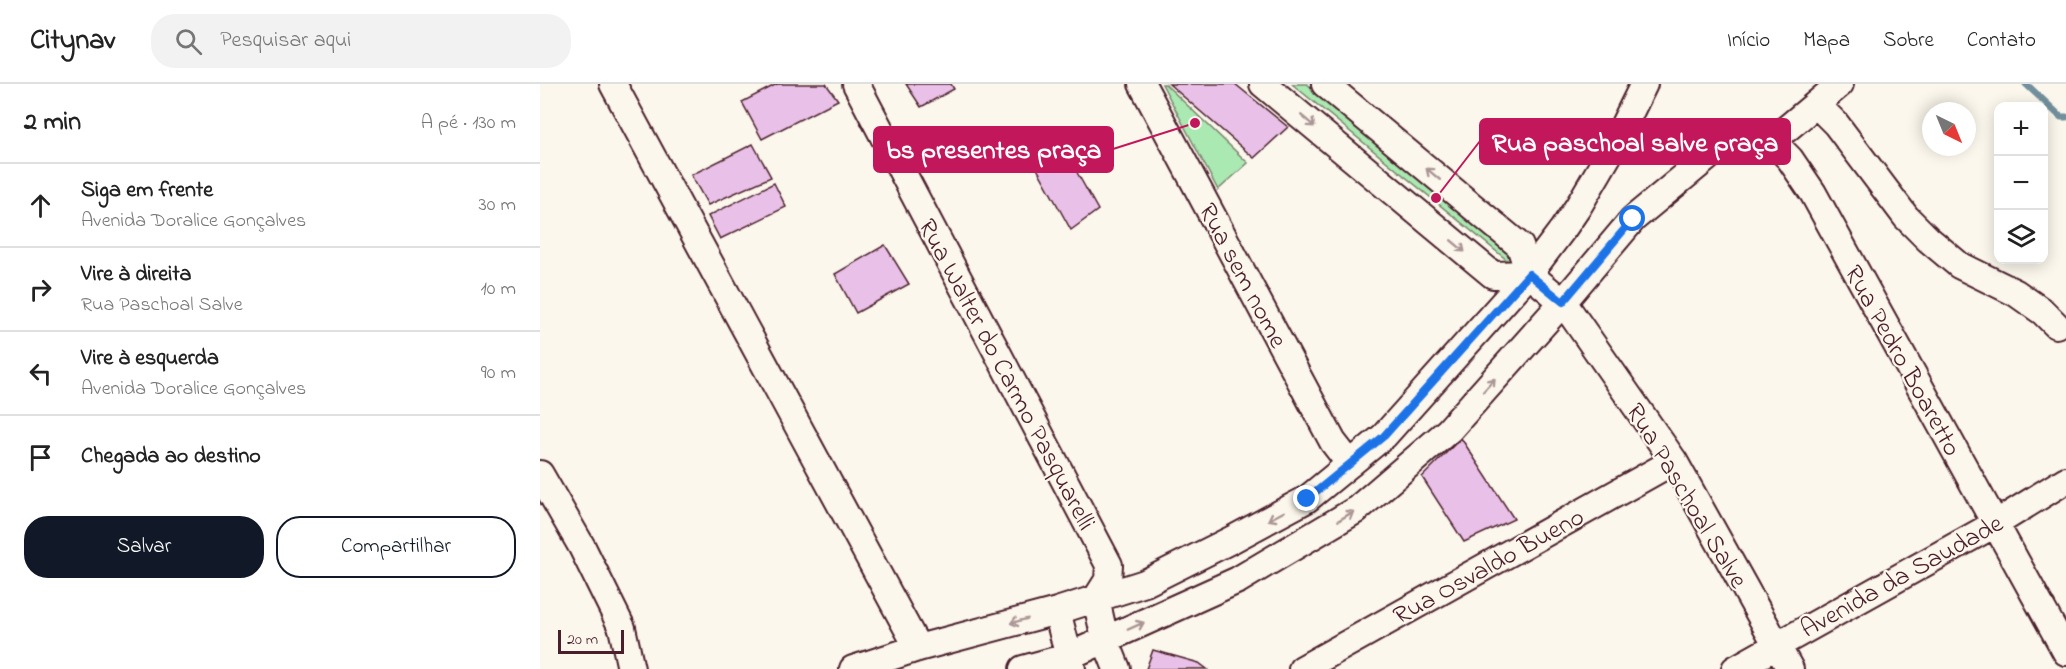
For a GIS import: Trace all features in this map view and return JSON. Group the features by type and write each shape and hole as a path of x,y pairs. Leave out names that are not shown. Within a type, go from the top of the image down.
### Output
{"street":[{"path":"613,84 918,648"},
{"name":"Rua Walter do Carmo Pasquarelli","path":"856,84 1109,565 1108,580 1096,599"},
{"name":"Rua sem nome","path":"1142,84 1333,442 1350,464"},
{"path":"1263,84 1493,275 1529,274"},
{"path":"1325,84 1520,246 1529,274"},
{"path":"853,669 918,648 1057,611 1144,583 1307,499 1384,436 1529,274 1578,207 1612,149 1644,84"},
{"path":"1023,669 1070,663 1105,639 1238,580 1356,510 1449,430 1633,219 1731,138 1752,135 1772,141 1840,84"},
{"path":"1816,104 1836,124 1906,217 1928,239 1959,265 2016,293 2043,312 2056,325"},
{"name":"Rua Pedro Boaretto","path":"1772,141 1790,159 1813,193 2066,652"},
{"name":"Rua Paschoal Salve","path":"1529,274 1563,302 1674,461 1790,669"},
{"name":"Rua Osvaldo Bueno","path":"1302,669 1674,461"},
{"path":"540,474 582,547 622,628 631,669"},
{"name":"Avenida da Saudade","path":"1735,669 1776,644 1995,524 2066,480"},
{"path":"1096,599 1105,639 1117,669"},
{"path":"1057,611 1070,663"}],"green space":[{"path":"1162,84 1165,84 1248,163 1218,190"},
{"path":"1292,84 1307,84 1517,261 1513,265"}],"building":[{"path":"777,84 826,84 838,100 762,139 742,102"},
{"path":"906,84 951,84 954,89 921,107"},
{"path":"1169,84 1235,84 1288,127 1254,158"},
{"path":"1052,128 1098,210 1071,230 1023,143"},
{"path":"753,144 771,177 708,205 691,175"},
{"path":"774,183 786,207 720,239 708,216"},
{"path":"885,245 909,284 856,313 835,274"},
{"path":"1461,438 1514,519 1464,542 1422,477"},
{"path":"1153,650 1199,663 1207,669 1146,669"}],"waterway":[{"path":"2026,84 2061,117 2066,117"}],"place":[{"name":"bs presentes praça","path":"1195,123"},
{"name":"Rua paschoal salve praça","path":"1436,198"}],"route":[{"path":"1307,499 1384,436 1529,274 1563,302 1633,219"}]}
